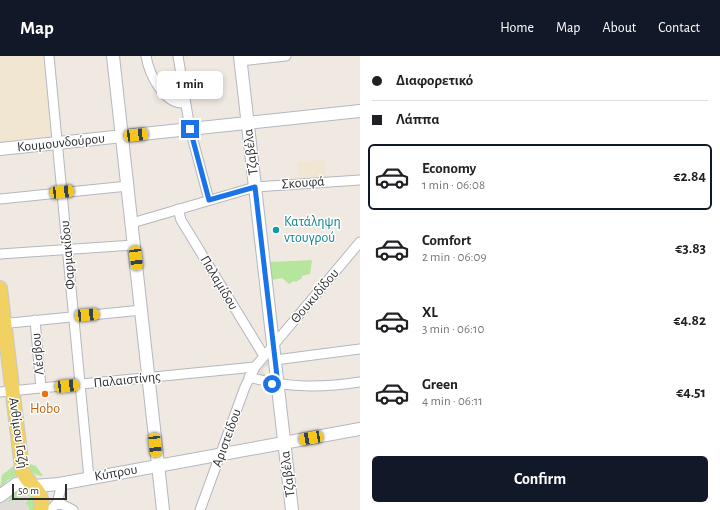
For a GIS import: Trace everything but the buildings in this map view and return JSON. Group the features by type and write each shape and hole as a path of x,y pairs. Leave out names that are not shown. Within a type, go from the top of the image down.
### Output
{"main road":[{"name":"Ανθίμου Γαζή","path":"0,288 6,392 21,463 31,484 41,496 41,510"}],"street":[{"name":"Φαρμακίδου","path":"49,56 89,478"},
{"path":"114,56 163,510"},
{"path":"146,56 148,64 159,86 177,103 186,103"},
{"path":"178,56 190,129 209,200"},
{"path":"240,59 286,56"},
{"name":"Τζαβέλα","path":"240,59 273,346 269,358 278,385 292,510"},
{"name":"Κουμουνδούρου","path":"0,149 360,111"},
{"name":"Σκουφά","path":"132,223 255,187 360,180"},
{"path":"0,199 128,186"},
{"name":"Παλαμίδου","path":"178,209 181,220 269,358"},
{"name":"Θουκυδίδου","path":"273,346 360,242"},
{"path":"0,254 134,245"},
{"path":"2,324 142,310"},
{"name":"Λέσβου","path":"35,320 40,388"},
{"path":"255,367 269,358 360,350"},
{"name":"Παλαιστίνης","path":"6,392 255,367"},
{"name":"Αριστείδου","path":"200,510 249,377 255,367"},
{"path":"249,377 278,385 329,387 360,382"},
{"name":"Κύπρου","path":"0,496 16,484 62,483 360,429"},
{"path":"62,483 58,500 61,504 72,510"},
{"path":"51,510 55,505 61,504"}],"shaded area":[{"path":"0,56 43,56 51,137 0,142"},
{"path":"325,160 326,177 298,179 297,162"},
{"path":"271,356 273,358 276,379 273,381 258,375 257,372","holes":["268,365 271,366 272,376 263,373 263,369"]},
{"path":"25,487 34,491 38,496 36,510 37,502 34,494 25,488 14,492 7,503 17,499 22,492 30,498 25,504 28,505 29,510 0,510 0,500 16,490"}],"green space":[{"path":"312,260 310,274 302,276 302,278 296,282 294,281 289,284 282,278 272,280 269,262"},
{"path":"27,463 36,466 43,476 32,472"},
{"path":"15,465 18,475 8,480 0,488 2,475"},
{"path":"25,488 29,489 36,498 35,510 29,510 28,505 25,504 30,497 22,492 17,499 7,503 14,492"}],"place":[{"name":"Κατάληψη ντουγρού","path":"276,230"},
{"name":"Hobo","path":"45,394"}],"route":[{"path":"190,129 209,200 255,187 278,385 272,384"}]}
